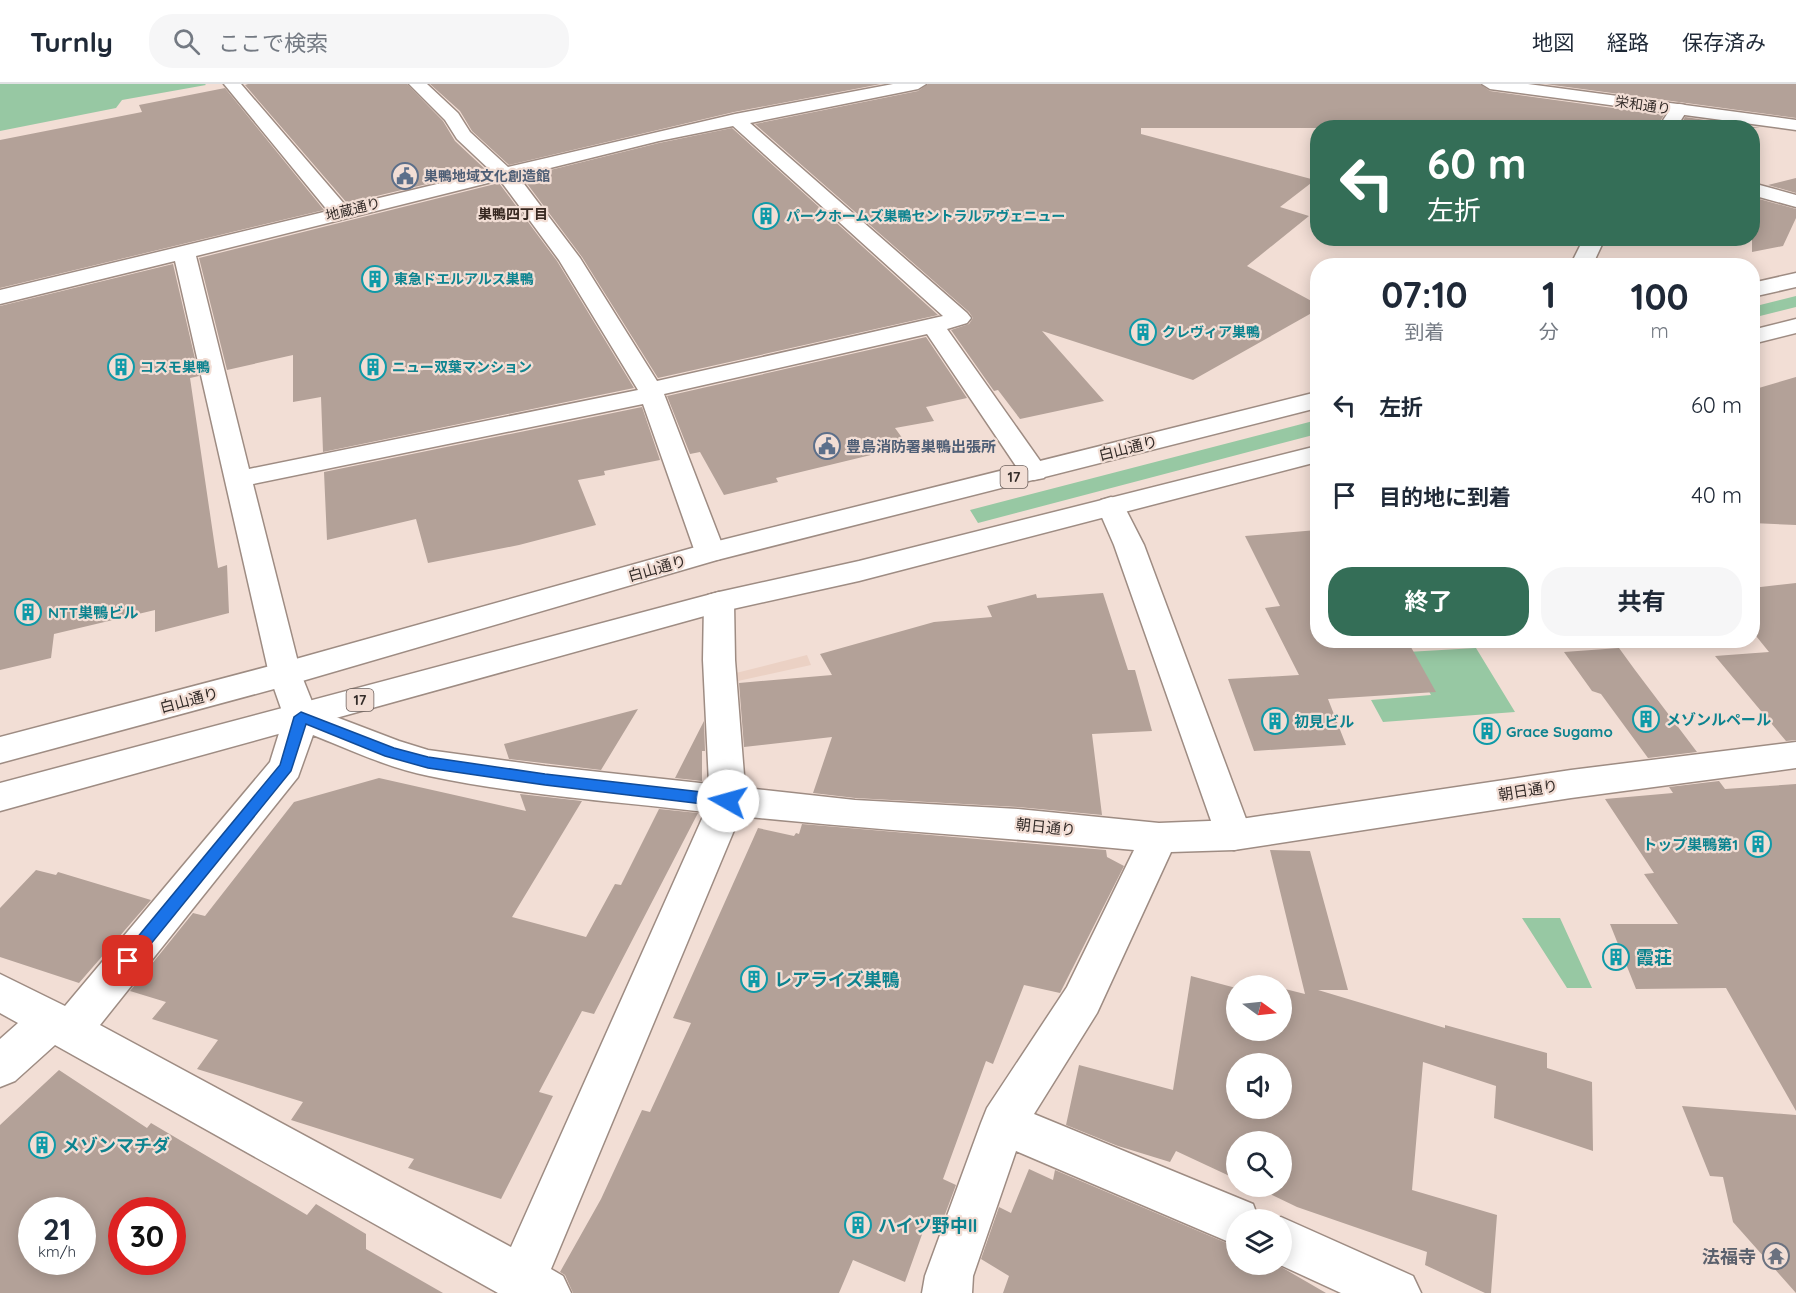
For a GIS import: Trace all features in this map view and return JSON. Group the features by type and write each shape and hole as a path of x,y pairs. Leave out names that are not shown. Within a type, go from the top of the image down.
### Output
{"main road":[{"path":"417,84 452,117 464,135 504,172 569,258 651,393 710,552"},
{"name":"地蔵通り","path":"0,297 504,172 735,119 918,84"},
{"name":"栄和通り","path":"1490,84 1759,120"},
{"path":"234,87 256,86"},
{"path":"234,87 340,212"},
{"path":"1672,120 1679,109"},
{"path":"240,479 651,393 959,318 735,119"},
{"name":"栄和通り","path":"1760,120 1796,125"},
{"path":"1760,191 1796,201"},
{"path":"0,1067 61,1026 286,767 301,717 285,674 184,252"},
{"path":"1760,289 1796,280"},
{"path":"933,326 1035,472"},
{"path":"1760,335 1796,326"},
{"name":"白山通り","path":"0,750 285,674 710,552 1310,402"},
{"name":"17","path":"0,797 719,602 859,571 1310,456"},
{"path":"1111,506 1129,545 1234,835"},
{"path":"0,992 534,1287 728,801 719,660 719,602"},
{"name":"朝日通り","path":"301,717 390,752 428,763 545,780 855,814 1018,824 1159,838 1234,835 1571,784 1796,755"},
{"path":"946,1293 949,1276 1003,1123 1082,1000 1159,838"},
{"path":"1003,1123 1226,1217"},
{"path":"1292,1246 1396,1293"}],"shaded area":[{"path":"807,655 811,665 738,681 736,673"}],"green space":[{"path":"0,84 206,85 122,100 116,108 0,131"},
{"path":"1796,296 1796,307 1760,316 1760,305"},
{"path":"1310,422 1310,436 978,523 970,510"},
{"path":"1476,648 1515,712 1383,722 1371,700 1431,695 1407,652"},
{"path":"1522,918 1560,918 1592,988 1567,988"}],"building":[{"path":"407,84 443,121 455,141 486,170 347,203 245,85"},
{"path":"430,84 881,84 734,112 509,165 472,131 460,111"},
{"path":"928,84 1480,84 1490,91 1664,115 1661,120 1310,120 1310,128 1141,128 1141,134 1310,179 1310,184 1280,207 1309,216 1247,266 1310,300 1310,314 1193,380 1042,331 1104,401 1020,419 998,390 994,391 951,330 969,324 973,318 969,312 755,124 918,91"},
{"path":"1545,84 1796,84 1796,118 1679,102"},
{"path":"225,88 324,210 0,288 0,140 142,112 139,105"},
{"path":"1685,117 1705,120 1683,120"},
{"path":"732,128 938,315 658,378 582,257 522,177 659,143"},
{"path":"1796,178 1796,193 1768,185"},
{"path":"499,183 557,261 634,388 323,452 321,397 293,402 293,355 227,370 199,258"},
{"path":"1760,199 1796,209 1796,218 1783,246 1752,252 1752,246 1760,246"},
{"path":"173,264 199,376 190,378 218,568 227,565 229,613 155,632 155,610 54,634 51,658 0,670 0,306"},
{"path":"926,337 967,398 926,407 934,421 895,428 908,446 776,478 778,482 724,495 700,452 690,454 667,396"},
{"path":"1796,377 1796,525 1760,523 1760,388"},
{"path":"642,407 660,460 604,471 605,475 578,480 596,525 519,545 428,563 416,519 327,540 324,472"},
{"path":"1310,531 1310,648 1411,648 1436,692 1328,699 1346,745 1254,751 1228,679 1299,675 1265,608 1280,606 1245,536"},
{"path":"1796,583 1796,740 1786,741 1715,656 1769,652 1760,641 1760,587"},
{"path":"1103,593 1128,670 1135,670 1152,731 1092,734 1102,815 813,793 832,737 744,747 739,683 832,675 820,654 934,622 992,617 987,606 1036,594 1037,598"},
{"name":"メゾンルペール","path":"1619,648 1697,752 1648,758 1601,694 1592,691 1564,652"},
{"path":"638,709 601,770 509,759 504,744"},
{"path":"704,721 705,751 702,751 702,781 675,778"},
{"path":"379,778 526,811 520,794 582,801 512,917 586,937 615,884 621,885 659,809 698,813 594,1014 582,1011 539,1092 553,1096 501,1199 408,1168 414,1159 291,1120 303,1102 197,1069 218,1040 152,1019 166,1002 130,991 193,913 205,916 294,802"},
{"path":"1719,781 1725,789 1796,784 1796,1111 1726,988 1636,989 1610,924 1678,924 1644,874 1654,873 1605,799 1673,793 1669,787"},
{"path":"802,824 1106,850 1107,857 1124,866 1060,993 1024,985 993,1064 986,1061 943,1179 956,1185 938,1233 925,1226 905,1282 853,1260 839,1293 573,1293 565,1275 560,1272 601,1199 642,1110 650,1112 691,1023 673,1018 758,828 794,836 796,833 799,834"},
{"path":"1270,850 1310,851 1348,990 1318,990 1445,1028 1445,1025 1547,1053 1547,1068 1592,1082 1593,1151 1494,1118 1496,1086 1423,1062 1412,1190 1497,1215 1491,1293 1485,1293 1425,1265 1427,1252 1297,1207 1276,1197 1292,1197 1292,1131 1226,1131 1226,1174 1176,1151 1170,1162 1118,1146 1066,1125 1079,1065 1173,1090 1191,976 1226,985 1226,1041 1292,1041 1292,991 1305,994"},
{"path":"36,870 56,875 58,872 151,900 79,983 0,957 0,908"},
{"path":"59,1070 147,1128 151,1123 307,1215 316,1204 366,1234 366,1249 443,1293 0,1293 0,1125"},
{"path":"1682,1106 1796,1115 1796,1293 1733,1222 1723,1177 1710,1176"},
{"path":"1029,1169 1053,1180 1055,1170 1226,1243 1226,1275 1292,1273 1326,1293 1003,1293 1009,1276 981,1259 999,1207 1011,1213"}],"place":[{"name":"巣鴨地域文化創造館","path":"405,176"},
{"name":"パークホームズ巣鴨セントラルアヴェニュー","path":"766,216"},
{"name":"東急ドエルアルス巣鴨","path":"375,279"},
{"name":"クレヴィア巣鴨","path":"1143,332"},
{"name":"コスモ巣鴨","path":"121,367"},
{"name":"ニュー双葉マンション","path":"373,367"},
{"name":"豊島消防署巣鴨出張所","path":"827,446"},
{"name":"NTT巣鴨ビル","path":"28,612"},
{"name":"メゾンルペール","path":"1646,719"},
{"name":"初見ビル","path":"1275,721"},
{"name":"Grace Sugamo","path":"1487,731"},
{"name":"トップ巣鴨第1","path":"1758,844"},
{"name":"霞荘","path":"1616,957"},
{"name":"レアライズ巣鴨","path":"754,979"},
{"name":"メゾンマチダ","path":"42,1145"},
{"name":"ハイツ野中II","path":"858,1225"},
{"name":"法福寺","path":"1776,1256"}],"district":[{"name":"巣鴨四丁目","path":"513,214"}],"route":[{"path":"128,961 286,767 301,717 390,752 428,763 545,780 728,801"}]}
